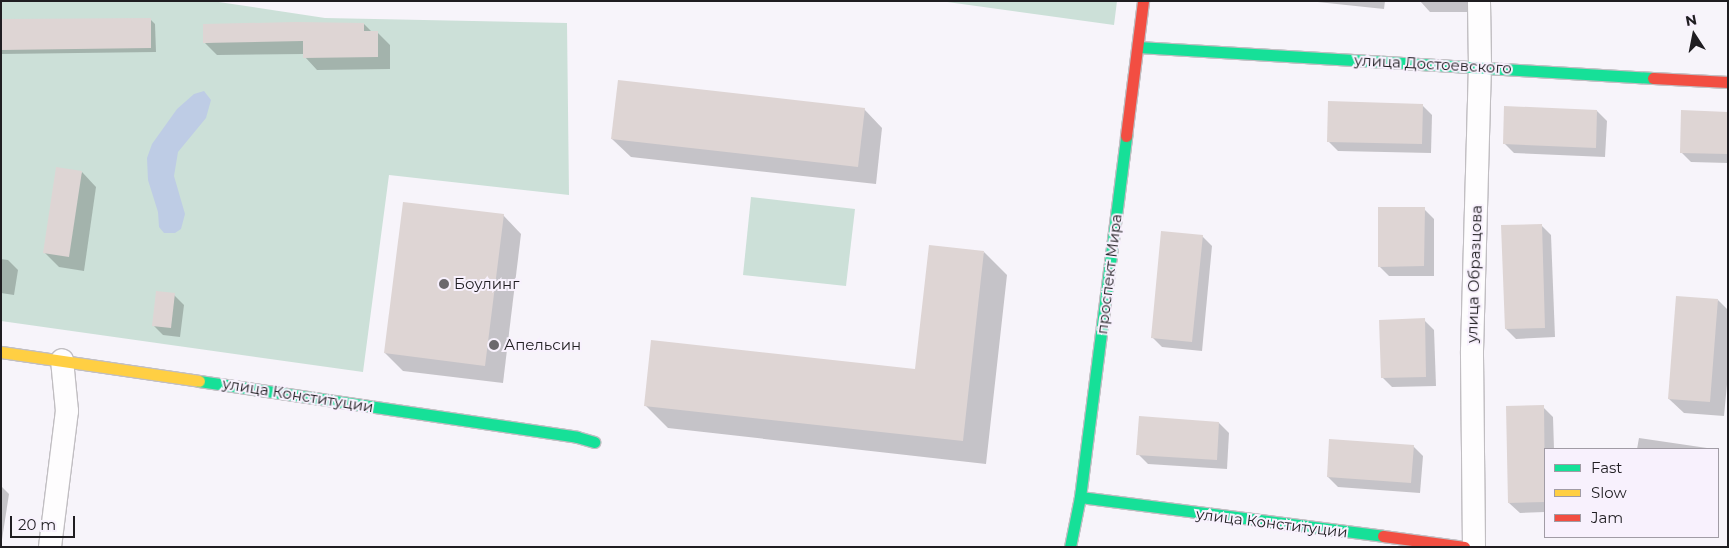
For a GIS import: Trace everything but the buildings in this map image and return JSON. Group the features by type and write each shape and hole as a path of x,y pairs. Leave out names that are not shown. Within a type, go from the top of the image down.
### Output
{"street":[{"name":"проспект Мира","path":"1070,547 1080,497 1144,1"},
{"name":"улица Образцова","path":"1474,547 1472,351 1480,66 1479,1"},
{"name":"улица Достоевского","path":"1138,47 1728,82"},
{"name":"улица Конституции","path":"1,352 594,442"},
{"path":"50,547 67,411 62,360"},
{"name":"улица Конституции","path":"1080,497 1464,547"}],"green space":[{"path":"1,1 212,1 325,18 567,23 569,195 389,175 363,372 1,321"},
{"path":"940,1 1117,1 1114,25"},
{"path":"751,197 855,209 846,286 743,275"}],"water":[{"path":"204,91 211,100 206,118 178,152 174,176 185,214 181,229 175,233 164,233 159,227 158,212 148,180 147,158 152,144 177,109 194,94"}],"traffic: fast":[{"path":"1138,47 1653,78"},
{"path":"1070,547 1080,497 1126,136"},
{"path":"199,381 577,437 594,442"},
{"path":"1080,497 1383,536"}],"traffic: slow":[{"path":"1,352 199,381"}],"traffic: jam":[{"path":"1126,136 1143,1"},
{"path":"1653,78 1728,82"},
{"path":"1383,536 1464,547"}],"place":[{"name":"Боулинг","path":"444,284"},
{"name":"Апельсин","path":"494,345"}]}
